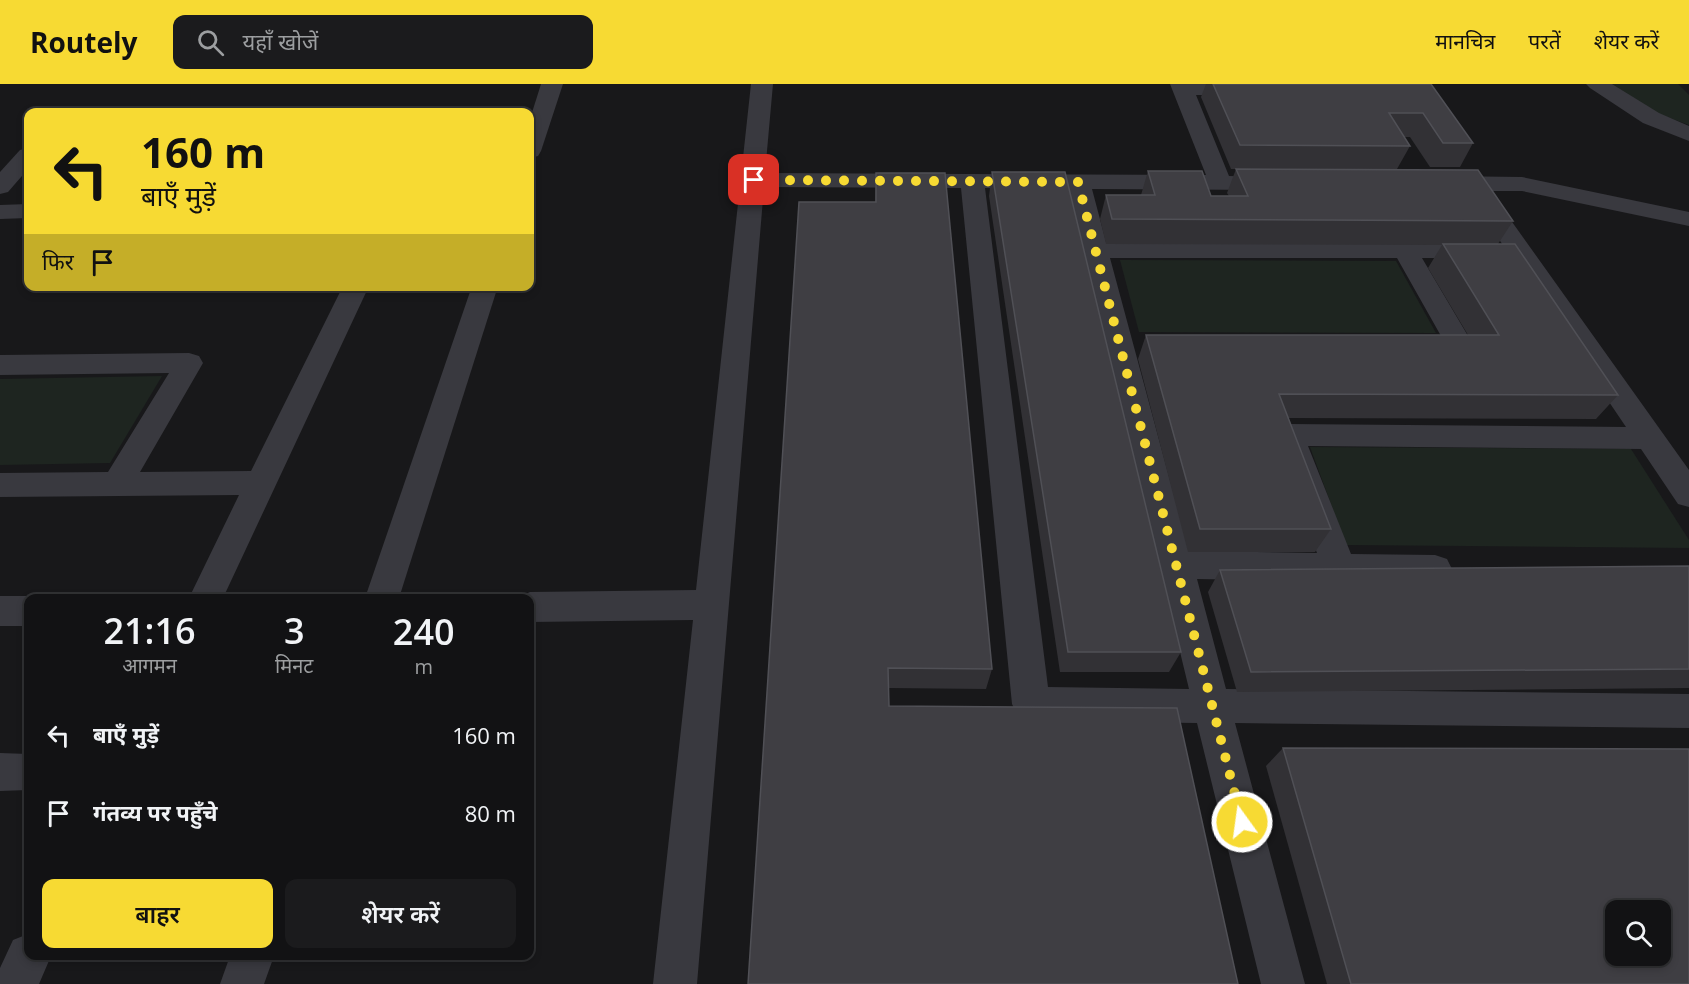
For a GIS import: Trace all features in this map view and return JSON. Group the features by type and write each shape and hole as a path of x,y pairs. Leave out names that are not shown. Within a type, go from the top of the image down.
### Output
{"street":[{"path":"534,135 552,84"},
{"path":"675,984 762,84"},
{"path":"1597,84 1651,118 1689,134"},
{"path":"1220,183 1182,86 1275,88"},
{"path":"0,187 22,149"},
{"path":"754,180 1301,183"},
{"path":"972,181 1031,704 1689,711"},
{"path":"1078,182 1096,250 1132,346 1176,565 1283,984"},
{"path":"1416,183 1522,184 1689,219"},
{"path":"1473,184 1689,495"},
{"path":"0,212 24,211"},
{"path":"1096,250 1519,250"},
{"path":"1401,346 1460,346 1405,250"},
{"path":"209,594 354,291"},
{"path":"383,594 483,291"},
{"path":"0,365 189,363 117,484"},
{"path":"1340,568 1288,435 1649,438"},
{"path":"0,485 262,483"},
{"path":"1176,565 1468,569"},
{"path":"534,607 713,605"},
{"path":"0,611 24,611"},
{"path":"0,772 24,772"},
{"path":"16,984 27,960"},
{"path":"242,984 251,960"}],"shaded area":[{"path":"1612,84 1678,84 1689,95 1689,125 1659,114"},
{"path":"1120,260 1396,261 1436,333 1139,332"},
{"path":"162,376 110,463 0,465 0,379"},
{"path":"1310,447 1631,449 1689,540 1689,548 1346,545"}],"building":[{"path":"1213,84 1431,84 1473,143 1443,143 1423,113 1389,113 1410,146 1240,145"},
{"path":"1236,169 1478,170 1513,221 1112,219 1106,195 1155,195 1148,171 1202,171 1211,196 1248,196"},
{"path":"992,172 1065,172 1181,652 1068,652"},
{"path":"876,173 945,173 992,669 888,668 889,706 1177,708 1238,984 748,984 799,202 876,202"},
{"path":"1443,244 1515,244 1618,395 1279,394 1331,529 1200,529 1146,335 1499,335"},
{"path":"1689,566 1689,669 1251,672 1220,570"},
{"path":"1283,748 1689,749 1689,984 1351,984"}],"route":[{"path":"754,180 1078,182 1242,822"}]}
